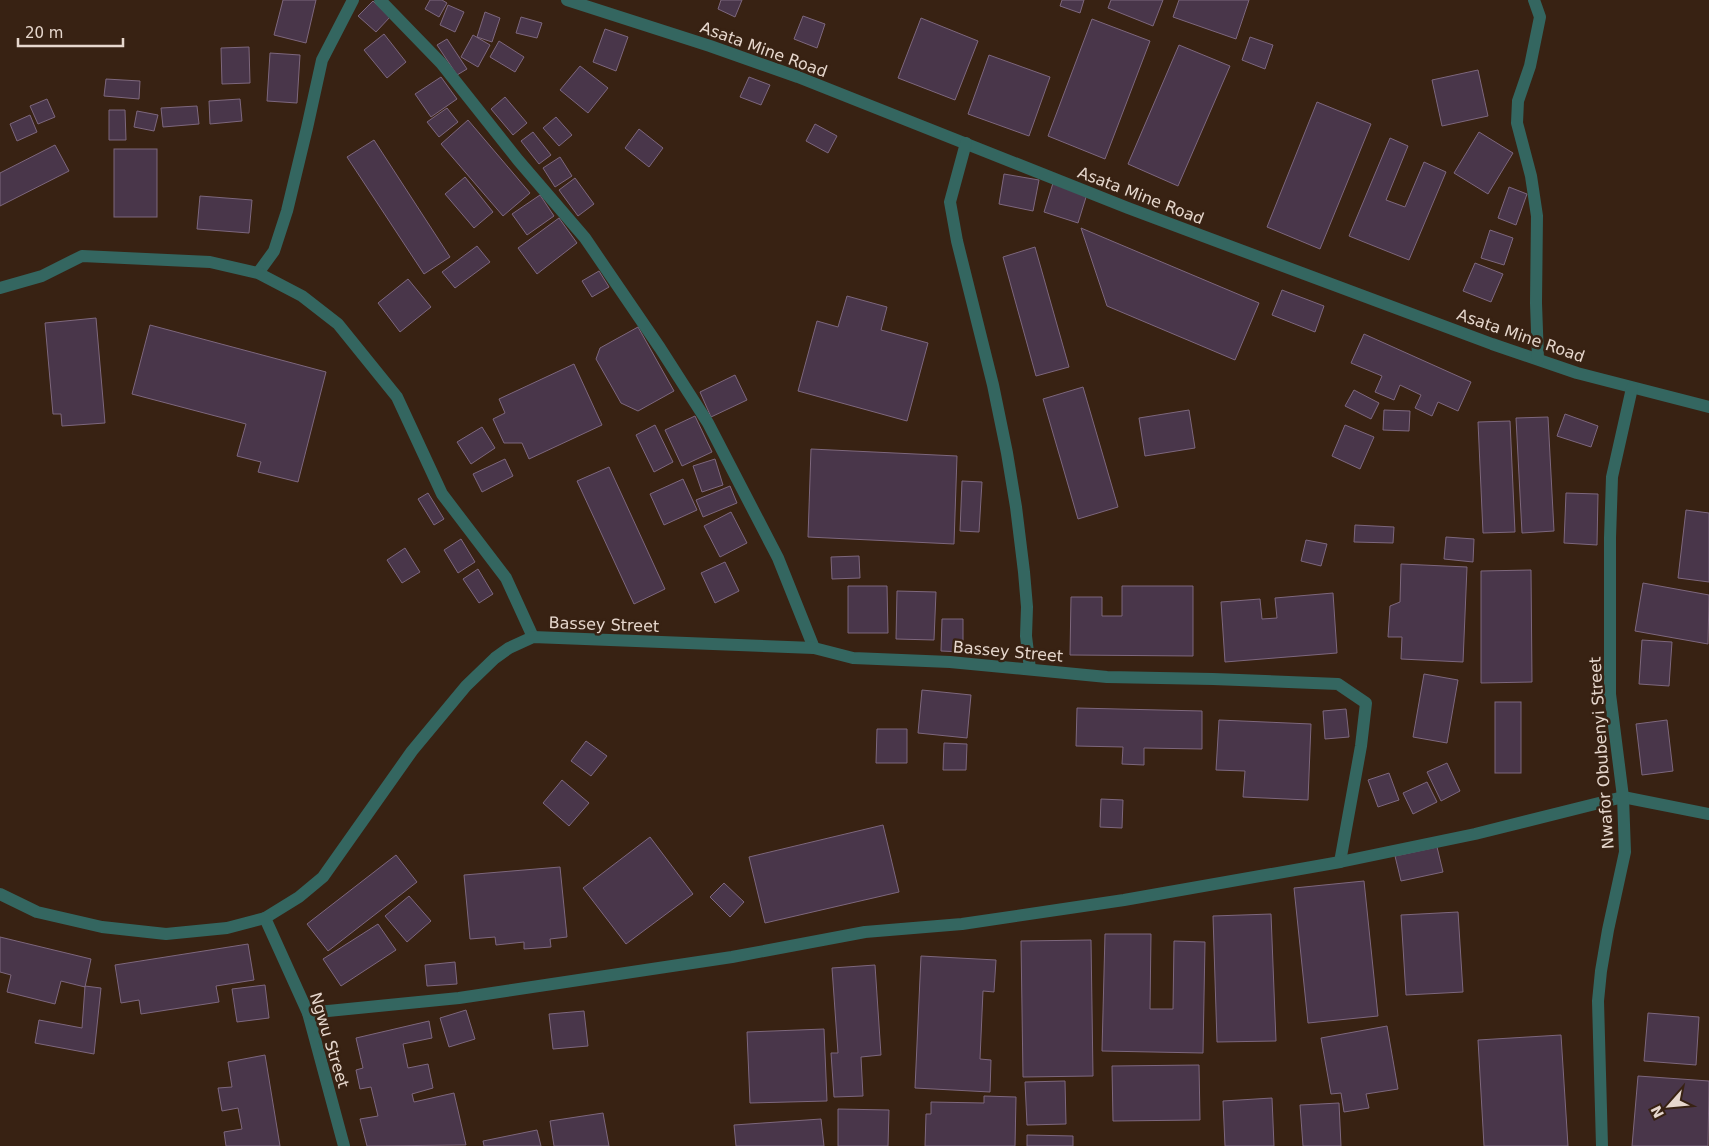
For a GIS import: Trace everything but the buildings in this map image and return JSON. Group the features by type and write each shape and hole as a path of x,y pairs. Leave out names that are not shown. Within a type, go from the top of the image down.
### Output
{"street":[{"path":"258,274 274,251 287,210 308,128 322,60 353,0"},
{"path":"380,0 441,63 518,160 585,238 660,348 708,424 778,558 814,648"},
{"name":"Asata Mine Road","path":"567,0 781,71 966,143 1027,169 1474,337 1577,373 1709,407"},
{"path":"1534,0 1540,17 1530,66 1518,101 1517,123 1531,176 1537,216 1536,303 1538,359"},
{"path":"966,143 950,202 957,240 1008,453 1024,572 1027,606 1026,636 1030,669"},
{"path":"0,288 42,276 82,256 210,262 258,274 302,296 338,324 397,396 442,494 506,578 533,638"},
{"name":"Nwafor Obubenyi Street","path":"1602,1146 1598,1001 1608,930 1625,852 1623,798 1610,694 1612,477 1632,388"},
{"name":"Bassey Street","path":"0,894 37,912 102,927 166,934 227,928 265,918 299,898 323,877 412,751 466,686 495,658 509,648 533,638 814,648 853,658 950,662 1107,677 1338,684 1366,703 1362,746 1340,862"},
{"path":"308,1013 459,998 732,957 865,932 962,924 1124,900 1340,862 1475,834 1623,798 1709,814"},
{"name":"Ngwu Street","path":"265,918 308,1013 344,1146"}]}
